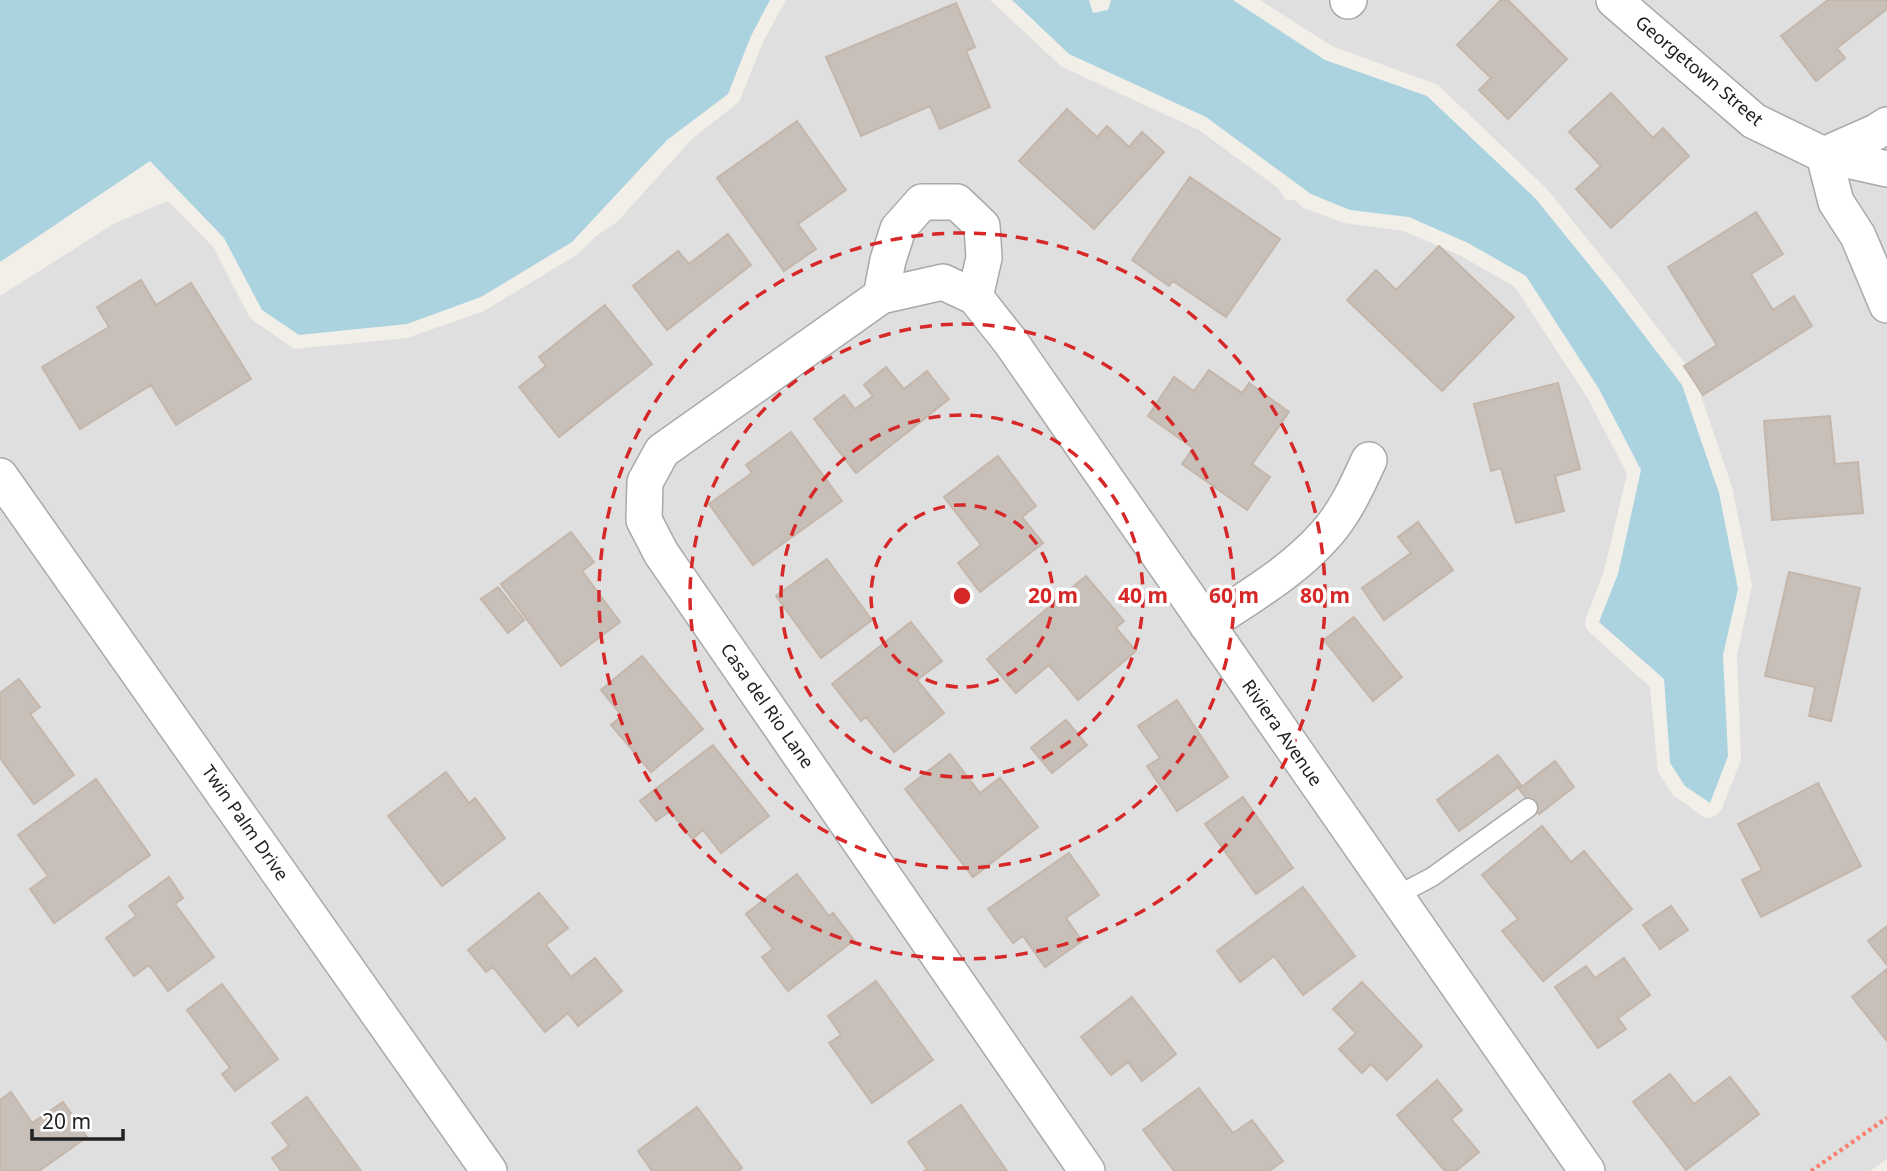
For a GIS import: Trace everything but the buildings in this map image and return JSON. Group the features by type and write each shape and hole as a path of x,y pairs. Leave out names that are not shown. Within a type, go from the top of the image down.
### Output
{"street":[{"name":"Georgetown Street","path":"1614,0 1754,121 1824,155 1887,170"},
{"path":"1887,125 1824,155 1836,202 1858,236 1887,305"},
{"path":"881,296 898,229 922,202 957,202 982,226 984,258 975,297"},
{"name":"Riviera Avenue","path":"881,296 943,282 975,297 1010,341 1587,1171"},
{"name":"Casa del Rio Lane","path":"881,296 662,451 645,482 644,520 661,553 1087,1171"},
{"path":"1207,625 1298,563 1318,543 1351,499 1369,460"},
{"name":"Twin Palm Drive","path":"0,475 489,1171"}],"lane":[{"path":"1396,896 1432,877 1528,808"}],"path":[{"path":"1811,1171 1887,1118"}],"shaded area":[{"path":"786,0 990,0 1062,67 1199,130 1278,188 1286,200 1294,200 1304,208 1344,223 1404,231 1461,256 1515,287 1587,397 1627,474 1604,571 1585,626 1650,687 1658,772 1673,795 1705,818 1709,818 1717,815 1722,808 1741,760 1737,655 1752,585 1732,487 1694,375 1546,188 1438,85 1332,46 1260,0 1887,0 1887,1159 1870,1171 0,1171 0,296 115,223 168,201 213,247 250,318 294,349 407,338 484,311 578,254 596,236 617,222 693,138 739,102 763,42"}],"water":[{"path":"0,0 770,0 751,36 728,94 667,140 572,242 481,297 407,324 299,335 262,310 224,238 150,161 0,262"},
{"path":"1012,0 1089,0 1093,13 1108,10 1111,0 1233,0 1325,60 1427,96 1535,198 1682,385 1719,493 1738,589 1723,655 1728,756 1710,803 1685,786 1670,763 1664,679 1599,622 1618,574 1641,470 1599,389 1526,276 1468,243 1409,217 1350,210 1311,194 1206,117 1069,54"}]}
